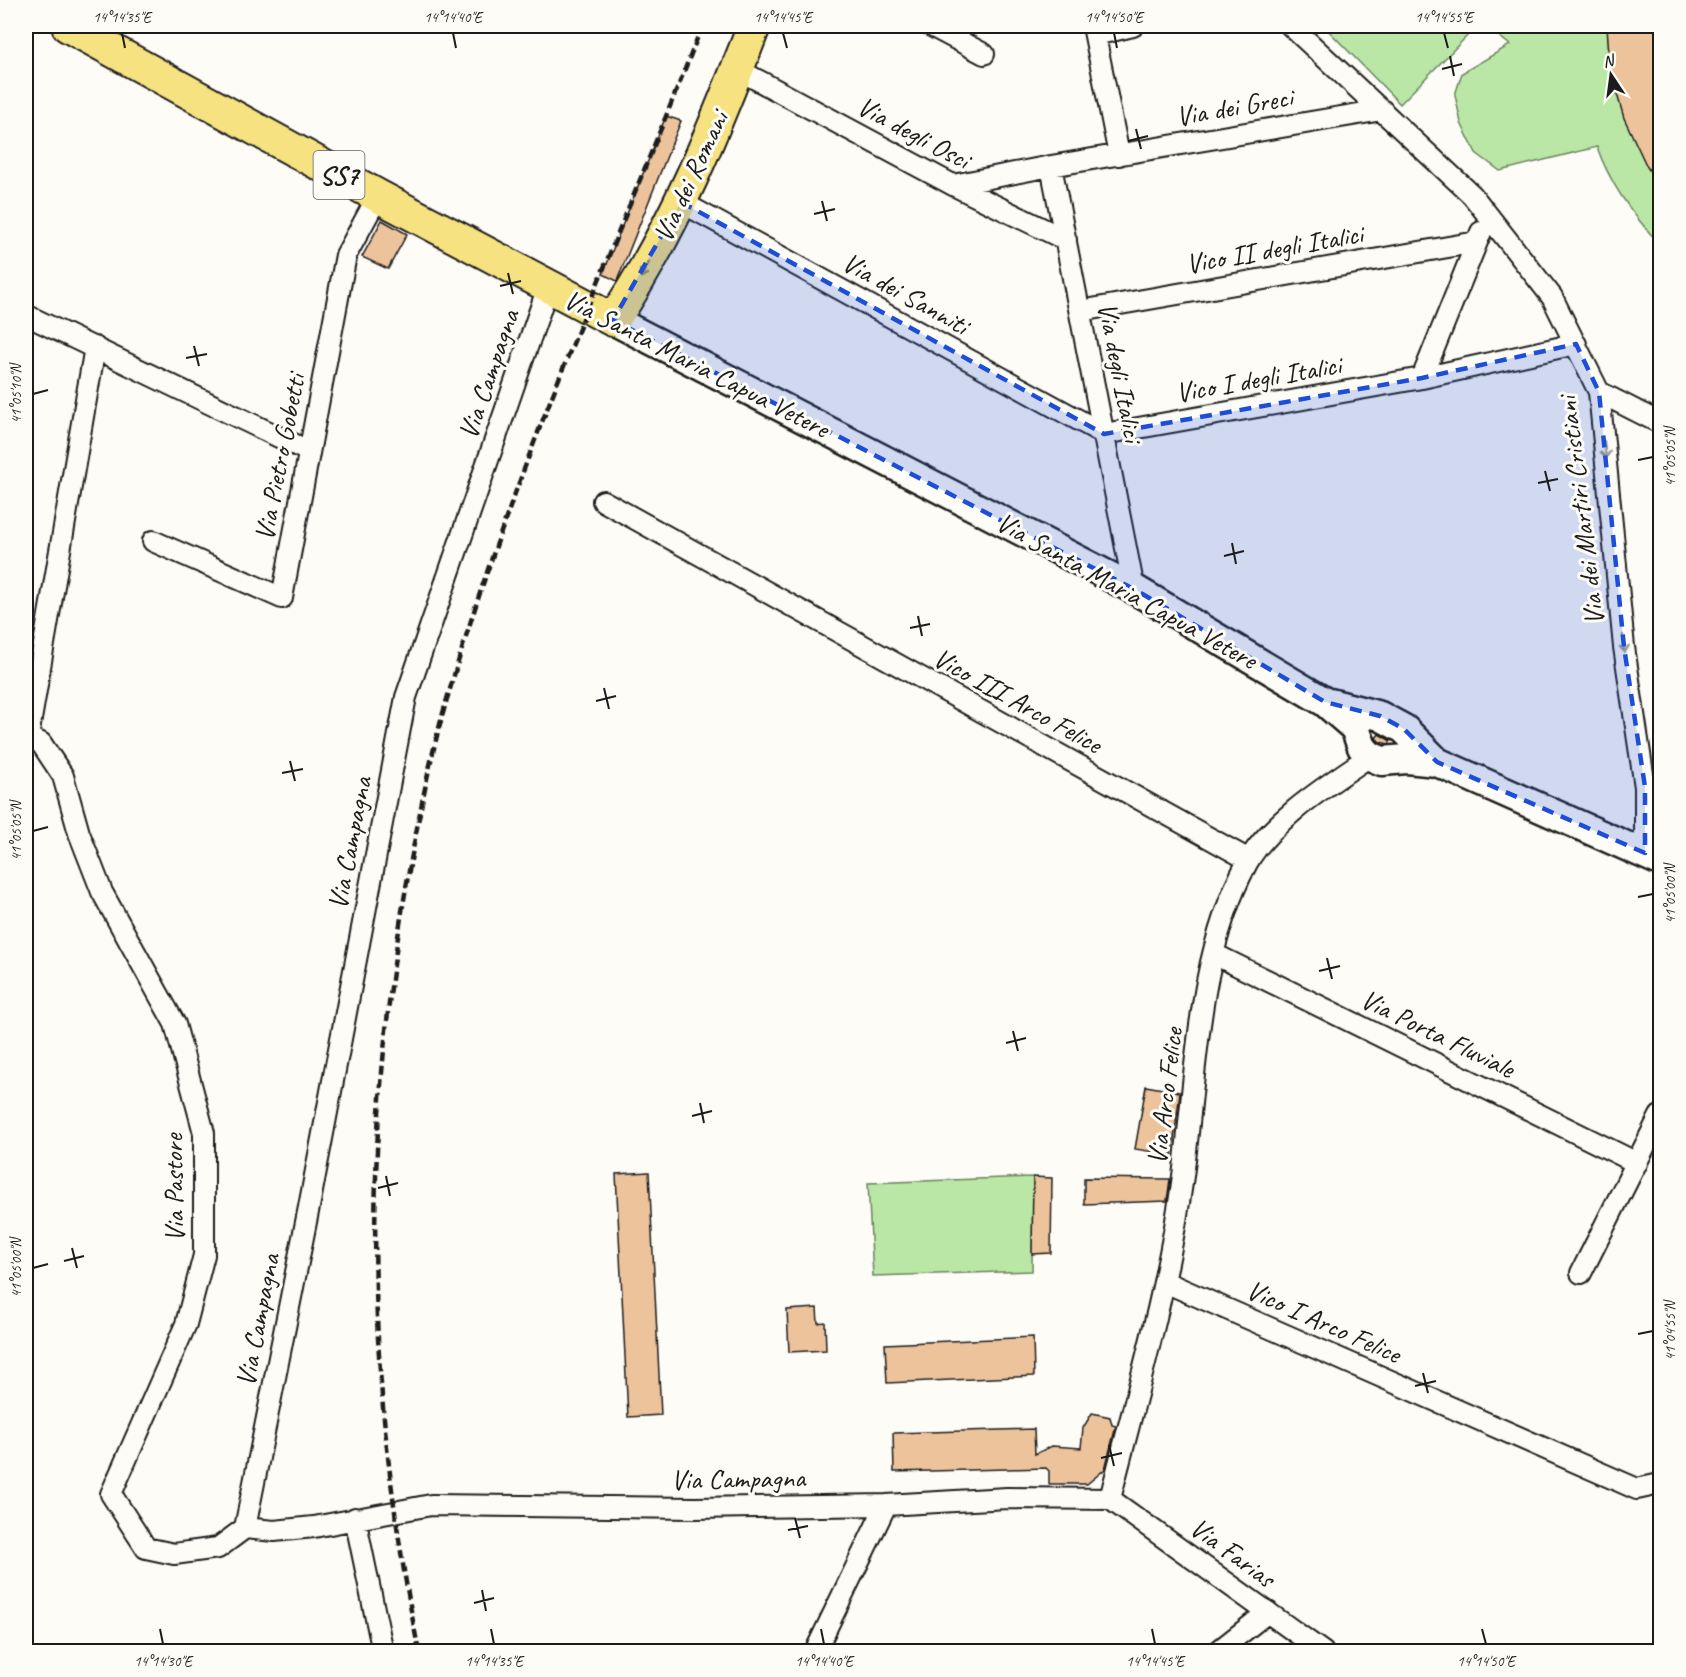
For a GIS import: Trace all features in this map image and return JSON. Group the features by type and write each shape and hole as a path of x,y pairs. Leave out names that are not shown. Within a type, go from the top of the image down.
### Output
{"main road":[{"name":"Via Santa Maria Capua Vetere","path":"68,26 548,287 1134,589 1325,702"},
{"name":"Via dei Romani","path":"614,320 638,284 681,202 754,26"},
{"name":"SS7","path":"1325,702 1380,716 1404,729 1437,762"},
{"name":"SS7","path":"1325,702 1355,728 1362,747 1370,756 1382,761 1407,759 1437,762 1653,857"}],"street":[{"path":"931,26 984,54"},
{"path":"1119,154 1094,30 1133,26"},
{"name":"Via dei Martiri Cristiani","path":"1291,26 1472,195 1488,214 1552,297 1599,392 1624,647 1653,857"},
{"name":"Via degli Osci","path":"737,69 954,186 1066,240"},
{"name":"Via dei Greci","path":"954,186 1051,166 1382,110"},
{"name":"Via degli Italici","path":"1051,166 1134,589"},
{"name":"Via Pietro Gobetti","path":"153,541 282,598 346,255 378,196"},
{"name":"Via dei Sanniti","path":"681,202 1104,434"},
{"path":"1422,378 1488,214"},
{"name":"Vico II degli Italici","path":"1080,311 1477,242"},
{"name":"Via Campagna","path":"548,287 406,697 245,1528 274,1531 314,1527 431,1505 695,1508 886,1505 1007,1498 1110,1500"},
{"path":"26,315 308,452"},
{"name":"Vico I degli Italici","path":"1104,434 1422,378 1576,344"},
{"path":"27,737 95,347"},
{"path":"1599,392 1660,423"},
{"name":"Vico III Arco Felice","path":"603,501 1249,860"},
{"name":"Via Pastore","path":"27,737 41,742 63,776 79,834 102,892 175,1024 204,1133 204,1255 186,1324 111,1494 146,1548 174,1554 218,1548 245,1528"},
{"name":"Via Arco Felice","path":"1110,1500 1165,1282 1183,1177 1195,1061 1218,930 1249,860 1268,835 1308,801 1370,756"},
{"name":"Via Porta Fluviale","path":"1214,954 1637,1163"},
{"path":"1581,1273 1660,1116"},
{"name":"Vico I Arco Felice","path":"1165,1282 1637,1489 1660,1484"},
{"name":"Via Farias","path":"1110,1500 1323,1652"},
{"path":"815,1652 886,1505"},
{"path":"355,1518 383,1652"},
{"path":"1217,1652 1268,1612"}],"highlighted area":[{"path":"681,202 1104,434 1422,378 1576,344 1599,392 1624,647 1645,787 1645,853 1437,762 1404,729 1380,716 1325,702 1134,589 613,320"}],"green space":[{"path":"1324,26 1477,26 1400,104"},
{"path":"1486,26 1660,26 1660,244 1623,199 1597,147 1500,171 1476,153 1461,123 1455,95 1462,73 1510,45"},
{"path":"1033,1177 1032,1271 873,1276 868,1183"}],"building":[{"path":"1607,26 1660,26 1660,186 1647,167 1624,118 1610,70"},
{"path":"666,116 681,121 617,281 603,274"},
{"path":"382,220 407,234 388,269 362,257"},
{"path":"1379,734 1391,741 1389,744 1380,742 1376,738"},
{"path":"1146,1086 1180,1092 1172,1155 1135,1149"},
{"path":"649,1172 661,1415 628,1417 616,1174"},
{"path":"1033,1177 1052,1178 1051,1253 1032,1254"},
{"path":"1084,1178 1170,1179 1167,1201 1084,1204"},
{"path":"817,1308 818,1323 825,1322 826,1350 789,1352 787,1310"},
{"path":"1033,1337 1034,1376 887,1383 885,1344"},
{"path":"1092,1413 1110,1417 1112,1425 1116,1426 1105,1469 1087,1484 1049,1484 1049,1471 1046,1468 894,1472 893,1433 1034,1429 1035,1454 1052,1446 1081,1448 1083,1428"}],"railway":[{"path":"419,1652 401,1553 388,1455 379,1358 375,1262 376,1166 382,1069 393,971 409,871 438,734 476,604 568,355 702,26"}]}
